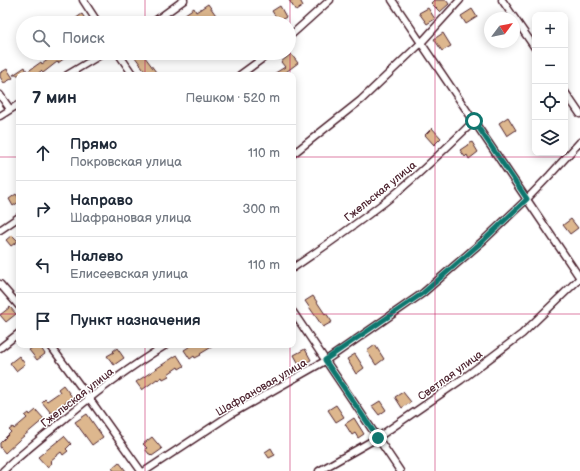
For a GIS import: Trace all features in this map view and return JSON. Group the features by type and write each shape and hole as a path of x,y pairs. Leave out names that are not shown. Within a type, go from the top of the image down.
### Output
{"street":[{"path":"83,0 93,16"},
{"path":"162,16 184,0"},
{"path":"296,31 330,0"},
{"path":"392,0 580,278"},
{"path":"296,152 361,100 421,43 460,0"},
{"path":"502,0 532,44"},
{"path":"72,72 92,60"},
{"path":"123,60 131,72"},
{"path":"244,72 260,60"},
{"path":"0,95 10,109"},
{"path":"568,96 580,114"},
{"path":"0,116 16,106"},
{"name":"Гжельская улица","path":"296,266 386,201 428,165 474,121"},
{"name":"Шафрановая улица","path":"145,471 233,413 325,360 423,293 484,240 527,199 580,142"},
{"path":"0,230 16,219"},
{"name":"Светлая улица","path":"319,471 378,438 461,380 522,334 580,278"},
{"path":"0,284 16,303"},
{"path":"296,316 400,471"},
{"path":"0,348 16,335"},
{"path":"52,348 141,471"},
{"name":"Гжельская улица","path":"3,471 89,398 161,348"}],"building":[{"path":"289,0 300,0 303,6 296,11"},
{"path":"434,0 446,0 449,4 440,12 431,3"},
{"path":"208,4 217,16 186,16 185,14 194,8 196,12"},
{"path":"280,6 285,16 275,16 272,11"},
{"path":"428,8 435,19 427,24 419,13"},
{"path":"472,9 477,17 466,24 461,16"},
{"path":"443,33 451,46 442,51 434,39"},
{"path":"48,60 62,60 58,63 57,62 44,72 27,72 41,62 42,64"},
{"path":"137,60 147,60 156,72 146,72"},
{"path":"284,60 296,60 298,63 286,72 277,72 285,67 281,62"},
{"path":"25,67 27,72 18,72"},
{"path":"7,69 13,78 4,83 0,77 0,73"},
{"path":"508,117 516,130 507,136 499,123"},
{"path":"432,128 441,138 434,145 425,135"},
{"path":"472,142 478,152 469,159 467,155 465,157 460,150"},
{"path":"16,194 16,204 13,206 9,199"},
{"path":"571,219 578,228 570,234 563,225"},
{"path":"12,235 16,239 16,242 11,246 6,240"},
{"path":"313,296 332,322 323,327 305,301"},
{"path":"10,307 16,314 6,322 0,315"},
{"path":"375,345 384,359 376,365 367,351"},
{"path":"32,348 41,348 45,354 37,360 29,350"},
{"path":"117,348 124,358 114,365 107,356 114,352 113,351"},
{"path":"187,348 210,348 200,354 201,355 195,358 194,356 190,359 184,350"},
{"path":"305,349 311,360 300,366 294,355"},
{"path":"355,354 364,368 356,374 347,359"},
{"path":"177,355 184,366 179,369 178,367 168,374 169,376 163,379 162,377 158,380 157,379 142,390 136,382"},
{"path":"19,356 25,364 16,371 10,363"},
{"path":"63,385 73,398 51,413 42,402 45,399 47,401 60,392 58,389"},
{"path":"403,392 411,402 402,408 395,397"},
{"path":"380,401 386,410 379,415 372,406"},
{"path":"336,405 344,417 336,422 328,410"},
{"path":"36,410 44,419 5,453 0,447 0,443 11,432 9,430 13,427 14,429 27,418 25,416 29,413 30,415"},
{"path":"87,414 103,437 92,445 75,422"},
{"path":"354,418 364,434 358,438 355,433 352,435 345,424"},
{"path":"64,436 71,444 66,449 68,451 63,455 61,452 50,461 52,463 47,467 38,457"},
{"path":"152,437 162,449 152,456 145,449 147,448 143,444"},
{"path":"271,448 275,455 269,458 265,452"},
{"path":"119,462 126,471 114,471 112,468"}],"route":[{"path":"378,438 325,360 423,293 484,240 527,199 474,121"}]}
